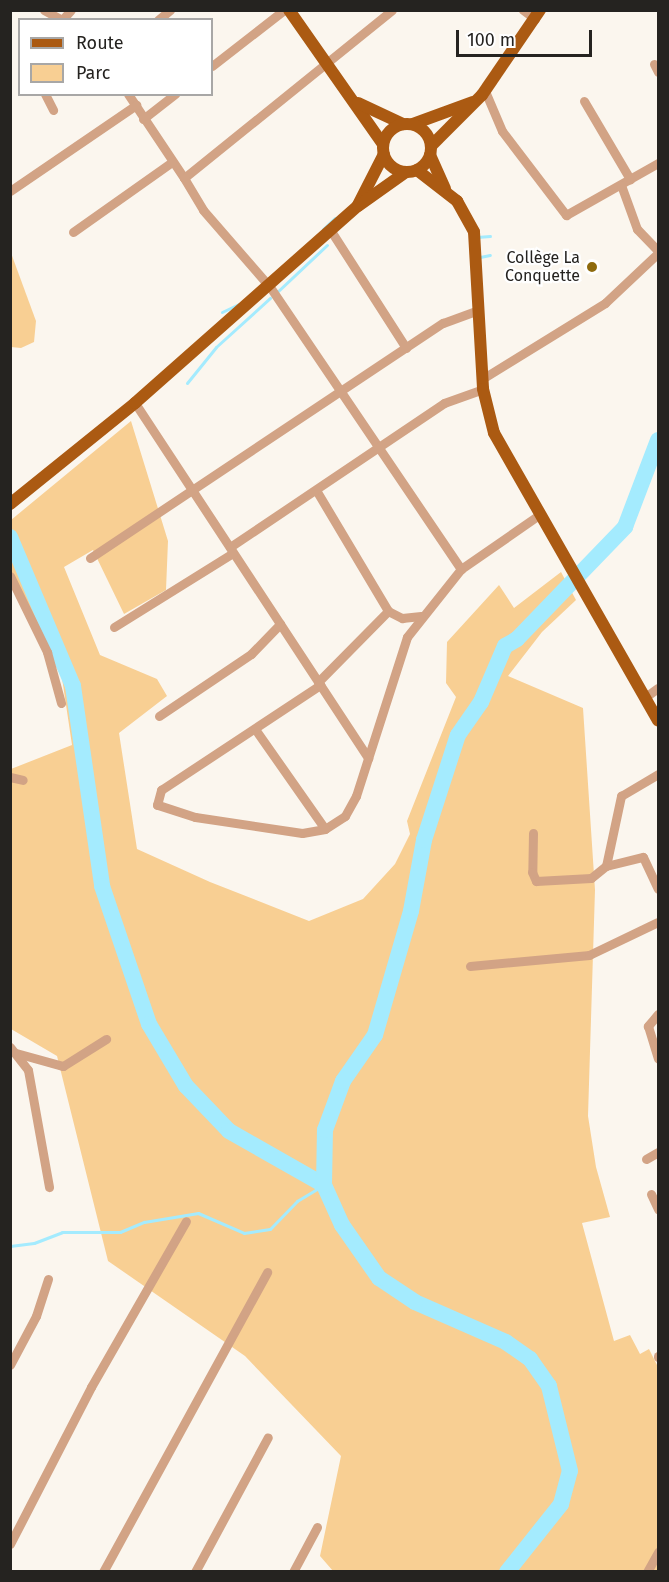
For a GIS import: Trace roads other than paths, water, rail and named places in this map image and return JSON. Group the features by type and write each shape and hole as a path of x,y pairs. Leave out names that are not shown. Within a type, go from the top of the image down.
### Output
{"main road":[{"path":"287,10 357,103 383,149 388,163 411,171 445,190 463,209 474,232 482,384 494,434 566,565 658,720"},
{"path":"11,504 135,403 270,287 358,206 411,171 485,91 538,15"},
{"path":"358,206 394,127 473,102"},
{"path":"357,103 408,124 428,136 445,190"}],"street":[{"path":"55,17 71,10"},
{"path":"213,65 287,10"},
{"path":"184,178 329,66 392,10"},
{"path":"523,10 538,15"},
{"path":"485,91 501,131 561,213 570,214 658,162"},
{"path":"46,96 53,110"},
{"path":"129,96 184,178 202,210 270,287 377,449 461,569"},
{"path":"143,119 172,96"},
{"path":"114,627 454,398 482,384 605,303 658,252 638,229 626,182 584,101"},
{"path":"10,191 136,105"},
{"path":"73,232 172,162"},
{"path":"331,231 406,348"},
{"path":"90,558 193,492 443,323 478,310"},
{"path":"135,403 368,758"},
{"path":"316,490 388,611 402,618 421,616"},
{"path":"388,611 319,684 161,790 157,805 195,817 292,832 325,829 351,807 400,653 421,616 461,569 539,515"},
{"path":"10,576 47,652 61,703"},
{"path":"159,716 251,654 280,624"},
{"path":"644,698 658,688"},
{"path":"255,729 325,829"},
{"path":"606,866 621,796 658,774"},
{"path":"10,777 23,780"},
{"path":"533,833 532,872 537,881 591,878 606,866 643,858 658,889"},
{"path":"470,966 589,955 658,922"},
{"path":"658,1014 648,1026 658,1059"},
{"path":"13,1050 63,1066 106,1039"},
{"path":"13,1050 28,1070 49,1187"},
{"path":"645,1159 658,1152"},
{"path":"651,1194 658,1209"},
{"path":"10,1544 91,1388 186,1221"},
{"path":"103,1572 267,1272"},
{"path":"10,1365 36,1316 48,1279"},
{"path":"195,1572 268,1437"},
{"path":"293,1572 317,1527"},
{"path":"647,1572 658,1552"}],"waterway":[{"path":"323,229 335,218"},
{"path":"477,237 490,236"},
{"path":"276,293 327,245"},
{"path":"480,257 490,255"},
{"path":"187,383 216,347 270,298"},
{"path":"222,312 239,304"},
{"path":"507,1572 561,1504 570,1471 549,1386 530,1359 506,1342 415,1302 379,1278 342,1225 324,1185 325,1130 343,1081 375,1035 411,911 424,840 458,735 481,702 505,646 517,639 625,527 658,440"},
{"path":"10,537 73,686 102,886 149,1024 186,1086 229,1131 324,1185"},
{"path":"10,1246 34,1243 62,1232 120,1232 144,1222 198,1213 244,1233 270,1229 297,1201 324,1185"}],"place":[{"name":"Collège La Conquette","path":"592,267"}]}
